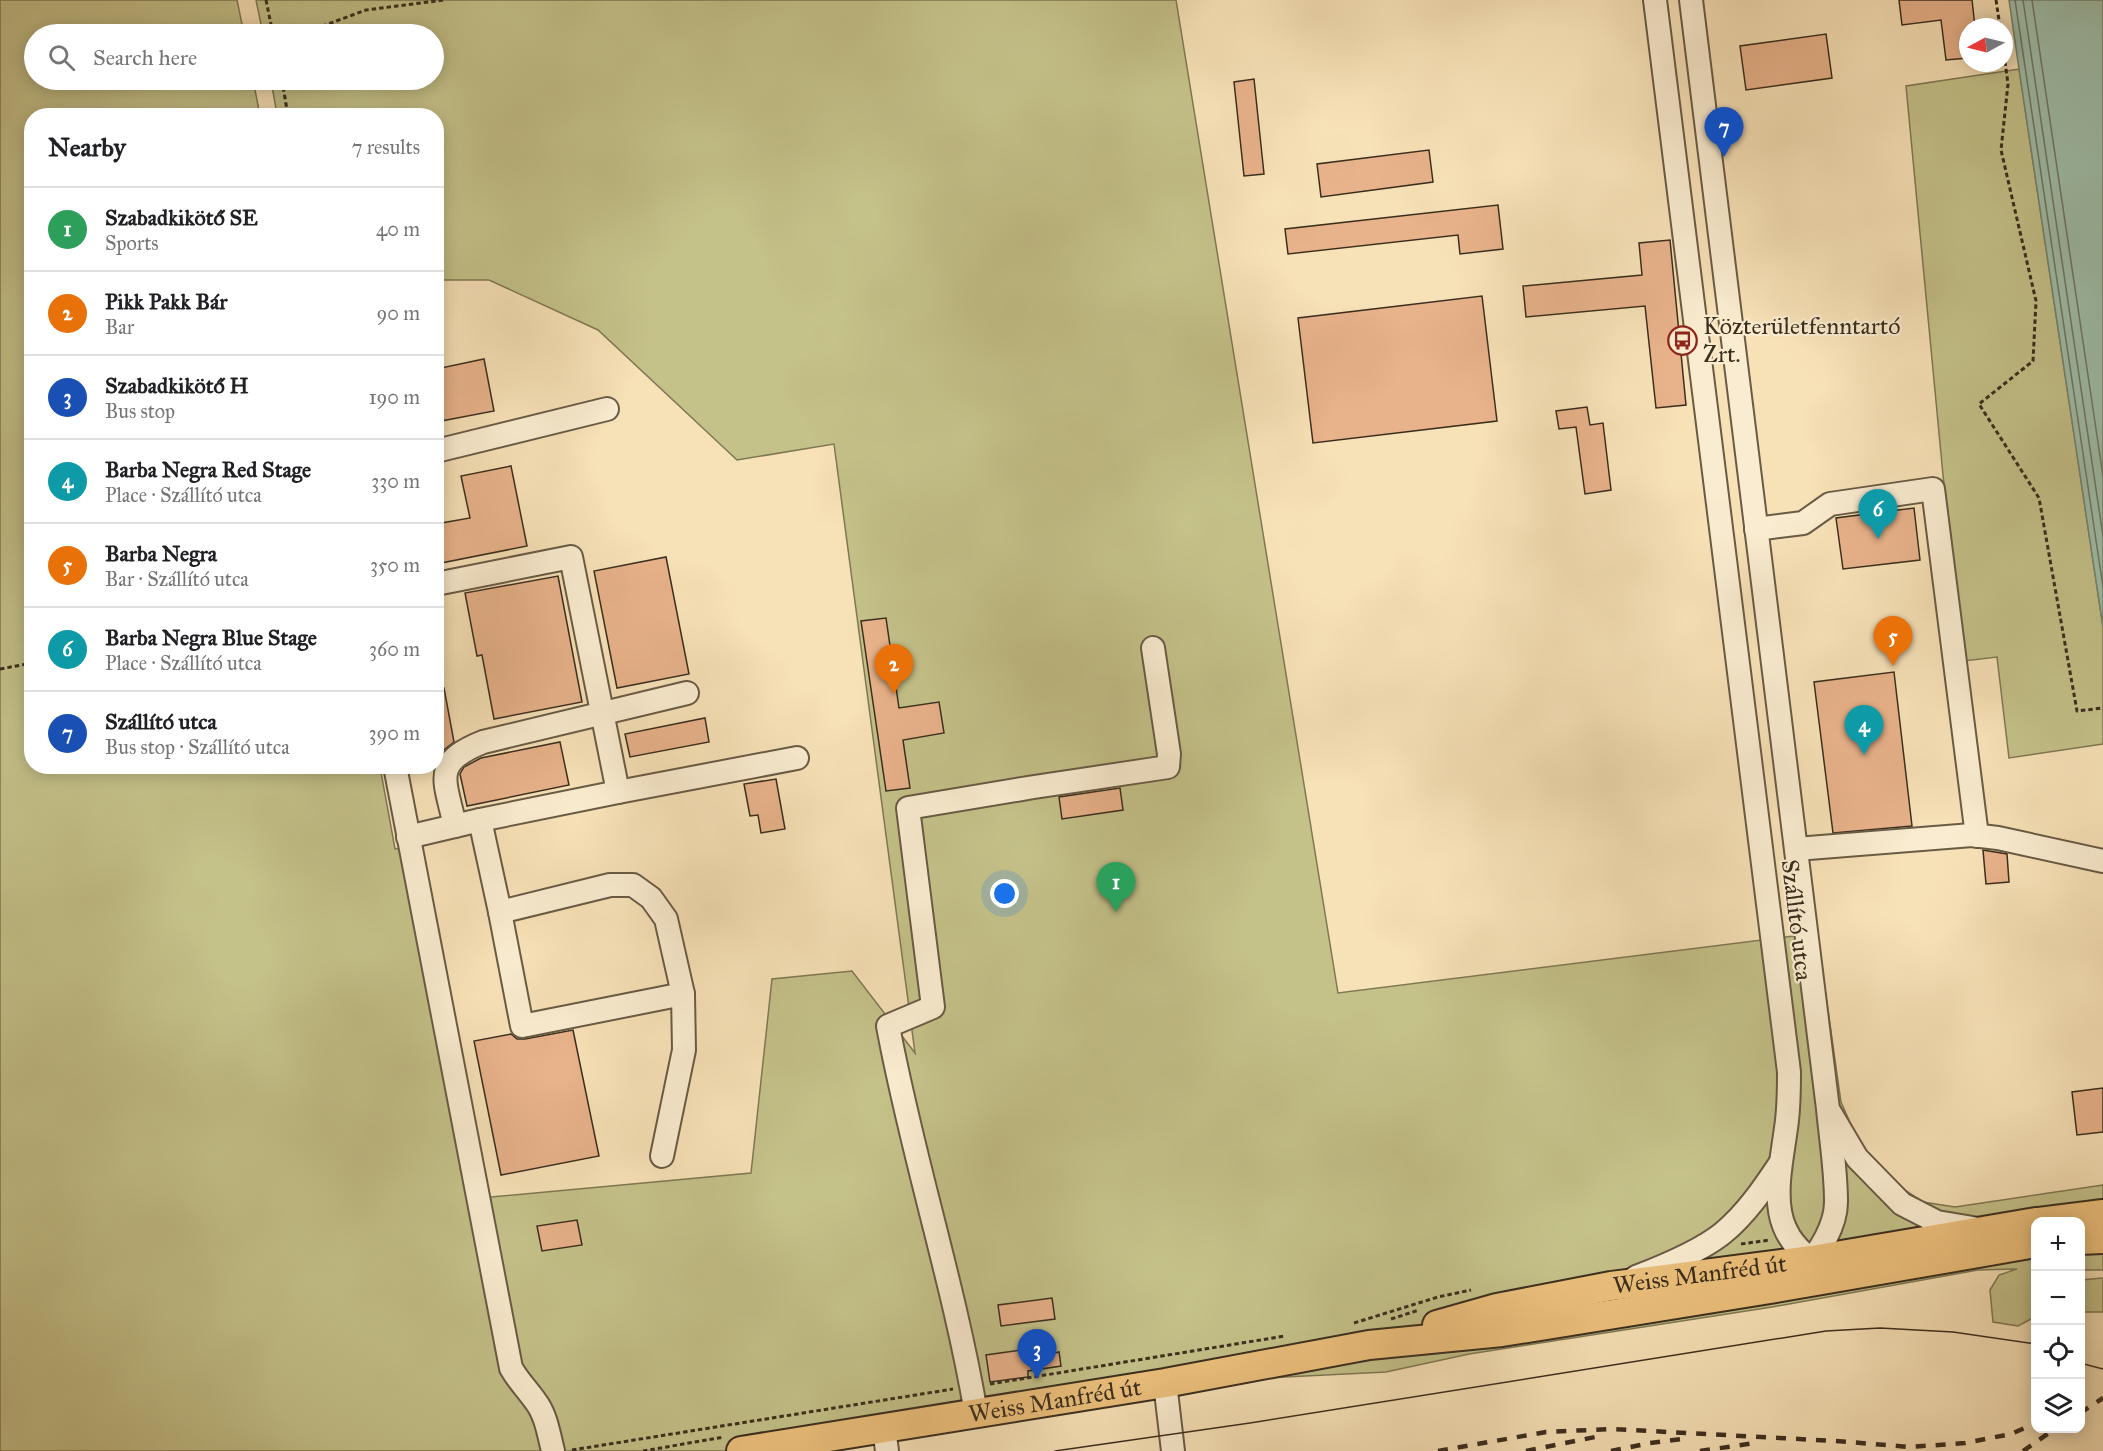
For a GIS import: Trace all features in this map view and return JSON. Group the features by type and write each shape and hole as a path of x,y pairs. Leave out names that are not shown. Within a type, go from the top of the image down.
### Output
{"main road":[{"name":"Weiss Manfréd út","path":"2078,1217 2103,1214"},
{"name":"Weiss Manfréd út","path":"1369,1345 1497,1308 1611,1286 1812,1260 2031,1223"},
{"path":"2085,1240 2103,1239"},
{"name":"Weiss Manfréd út","path":"741,1451 886,1439 974,1400 1166,1383 1369,1345 1502,1332 1770,1290 2031,1244"}],"street":[{"name":"Szállító utca","path":"1655,0 1789,1072 1787,1127 1780,1164 1778,1203 1789,1238 1812,1260 1828,1233 1836,1204 1828,1109 1691,0"},
{"path":"1667,106 1703,100"},
{"path":"444,449 607,409"},
{"path":"1706,421 1742,416"},
{"path":"1756,530 1803,524 1830,504 1933,489 1977,836"},
{"path":"444,582 571,557 618,792"},
{"path":"974,1400 901,1094 888,1026 933,1007 908,808 1167,767 1169,754 1154,648"},
{"path":"1739,683 1775,679"},
{"path":"454,825 445,781 446,768 462,750 483,742 687,693"},
{"path":"408,837 454,825 797,758"},
{"path":"396,774 511,1368 519,1383 537,1403 553,1451"},
{"path":"480,820 522,1026 683,994"},
{"path":"1796,849 1977,836 1998,838 2103,861"},
{"path":"500,912 610,885 633,885 651,898 666,920 683,994 684,1050 662,1156"},
{"path":"1772,929 1805,926"},
{"name":"Szállító utca","path":"1828,1109 1857,1158 1902,1204 1937,1222 1984,1230"},
{"name":"Szállító utca","path":"1611,1286 1658,1269 1723,1233 1756,1199 1780,1164"},
{"path":"1770,1290 1812,1260 1828,1269 1847,1275"},
{"path":"1166,1383 1173,1451"}],"path":[{"path":"266,0 271,24"},
{"path":"328,24 366,10 444,0"},
{"path":"1996,0 1999,18"},
{"path":"2006,72 2008,84 2001,150 2036,301 2033,361 1978,404 2039,498 2077,711 2103,708"},
{"path":"284,90 287,108"},
{"path":"0,669 24,664"},
{"path":"1348,1324 1438,1296 1481,1288"},
{"path":"567,1451 917,1393 974,1400 1113,1365 1292,1334"}],"shaded area":[{"path":"0,0 237,0 242,24 24,24 24,90 255,90 259,108 24,108 24,774 381,774 395,849 409,847 469,1199 751,1173 772,979 852,971 915,1053 834,444 737,460 598,330 489,280 444,280 444,108 276,108 273,90 444,90 444,24 261,24 256,0 1176,0 1338,993 1817,933 1841,1102 1856,1136 1872,1161 1897,1185 1923,1202 1955,1207 2103,1185 2103,1270 2085,1270 2085,1217 2031,1217 2031,1319 2018,1326 1993,1322 1990,1290 1999,1275 2017,1269 1978,1270 1772,1307 1469,1354 1386,1372 1165,1383 741,1451 0,1451"},
{"path":"2019,69 2103,627 2103,744 2009,758 1997,657 1964,661 1943,475 1906,86 1999,72 2013,72 2013,70"},
{"path":"2103,1278 2103,1312 2085,1312 2085,1280"}],"water":[{"path":"2009,0 2103,0 2103,627 2013,18"}],"building":[{"path":"1899,0 1972,0 1974,18 1959,18 1959,59 1946,60 1941,20 1902,25"},
{"path":"1826,34 1832,78 1746,90 1740,46"},
{"path":"1254,79 1264,174 1244,176 1234,82"},
{"path":"1429,150 1433,182 1321,197 1317,164"},
{"path":"1498,205 1503,249 1460,254 1458,235 1288,254 1285,229"},
{"path":"1670,240 1686,405 1656,408 1645,306 1526,317 1523,286 1642,275 1639,243"},
{"path":"1482,296 1497,421 1313,443 1298,318"},
{"path":"484,359 494,411 444,420 444,367"},
{"path":"1587,407 1590,425 1603,423 1611,490 1585,494 1576,427 1559,429 1556,411"},
{"path":"511,466 527,546 444,562 444,523 470,518 461,476"},
{"path":"1914,508 1920,560 1843,569 1836,518"},
{"path":"666,557 689,674 617,688 594,571"},
{"path":"558,576 582,702 494,719 482,655 477,656 465,593"},
{"path":"886,618 899,708 939,702 944,733 903,740 910,788 886,791 861,621"},
{"path":"1894,672 1912,826 1833,833 1814,682"},
{"path":"444,688 454,742 444,750"},
{"path":"705,718 709,742 630,757 625,734"},
{"path":"560,742 569,785 467,806 460,774 464,767 481,758"},
{"path":"776,779 785,829 761,833 758,815 750,816 744,784"},
{"path":"1120,788 1123,810 1062,819 1059,797"},
{"path":"1983,850 2007,854 2009,882 1986,884"},
{"path":"573,1030 599,1156 501,1175 474,1041 511,1034 517,1039 525,1039"},
{"path":"2103,1088 2103,1132 2077,1135 2072,1092"},
{"path":"577,1220 582,1245 542,1251 537,1226"},
{"path":"1052,1298 1055,1319 1001,1326 998,1305"},
{"path":"1049,1346 1050,1354 1059,1352 1061,1366 1028,1371 1028,1377 990,1382 986,1355"}],"tram line":[{"path":"1055,1451 1250,1423 1826,1331 1880,1328 1953,1332 2031,1343"},
{"path":"2085,1364 2103,1369"}],"railway":[{"path":"2085,1410 2103,1398"},
{"path":"1438,1451 1546,1432 1612,1429 1910,1447 1965,1443 2011,1434 2031,1425"},
{"path":"2023,1451 2049,1433"},
{"path":"1526,1451 1600,1436"},
{"path":"1611,1451 1682,1439"},
{"path":"1700,1451 1755,1443"}],"place":[{"name":"Szállító utca","path":"1724,157"},
{"name":"Közterületfenntartó Zrt.","path":"1682,340"},
{"name":"Barba Negra Blue Stage","path":"1878,539"},
{"name":"Barba Negra","path":"1893,666"},
{"name":"Pikk Pakk Bár","path":"894,694"},
{"name":"Barba Negra Red Stage","path":"1864,755"},
{"name":"Szabadkikötő SE","path":"1116,912"},
{"name":"Szabadkikötő H","path":"1037,1379"}]}
